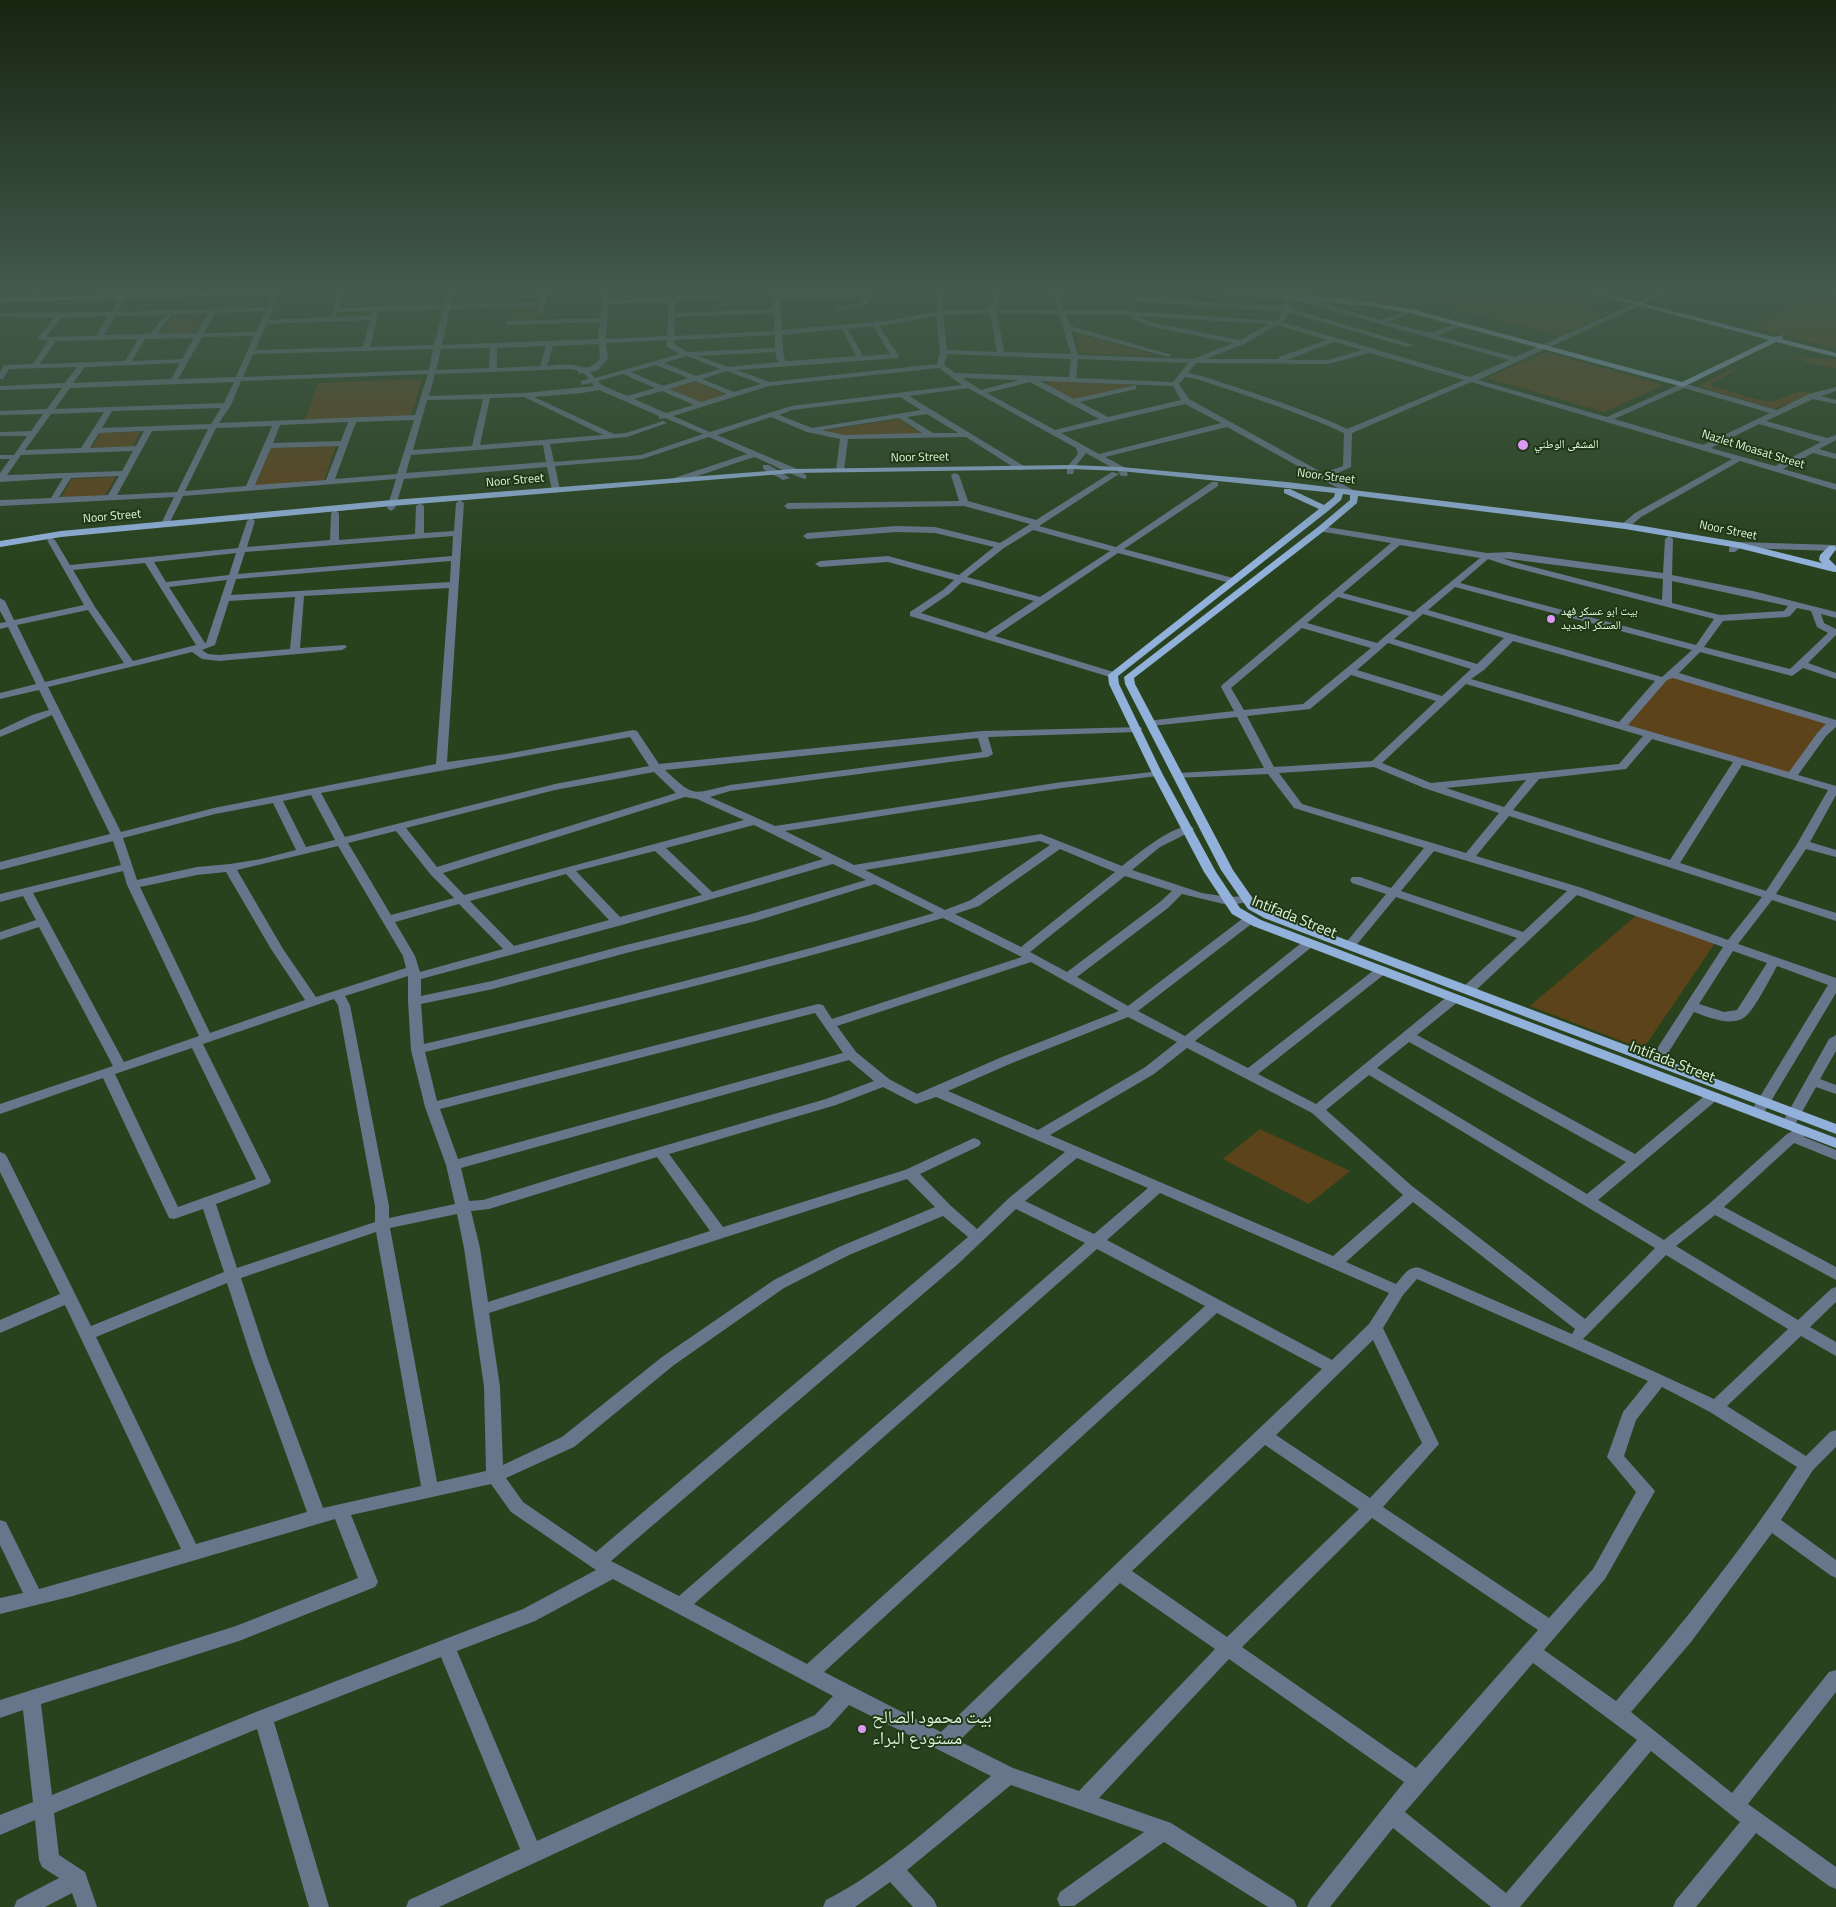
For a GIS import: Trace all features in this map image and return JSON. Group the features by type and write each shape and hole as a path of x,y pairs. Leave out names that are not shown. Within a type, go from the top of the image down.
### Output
{"main road":[{"path":"1669,381 1683,385 1691,381"},
{"name":"Noor Street","path":"0,544 61,534 165,524 776,472 1021,468 1120,472 1340,492 1354,497 1522,520 1669,539 1708,542"},
{"name":"Noor Street","path":"0,549 51,540 391,506 420,506 803,477 1070,470"},
{"name":"Noor Street","path":"1120,472 1288,491 1340,492"},
{"path":"1288,491 1325,509"},
{"path":"1113,674 1325,509 1340,492"},
{"name":"Noor Street","path":"1354,497 1625,526 1708,542 1835,571"},
{"name":"Intifada Street","path":"1354,497 1321,529 1129,677 1130,684 1226,868 1246,899 1268,921 1310,943 1713,1096 1760,1107"},
{"path":"1834,548 1825,555 1824,560 1835,571"},
{"name":"Intifada Street","path":"1113,674 1114,684 1158,773 1210,872 1228,902 1236,911 1250,919 1268,921 1350,946 1656,1061 1760,1107 1795,1126 1836,1143"},
{"name":"Intifada Street","path":"1795,1126 1836,1129"}],"street":[{"path":"0,478 70,381"},
{"path":"0,388 265,381"},
{"path":"391,506 429,381"},
{"path":"580,381 583,387"},
{"path":"593,381 594,386 661,420 749,456 794,471 803,477"},
{"path":"425,398 524,394 594,386 605,381"},
{"path":"645,381 702,404"},
{"path":"627,399 686,381"},
{"path":"703,381 732,394"},
{"path":"760,381 768,384"},
{"path":"407,453 628,435 661,420 732,394 768,384 804,381"},
{"path":"828,381 833,387"},
{"path":"962,381 1099,456 1120,472 1001,546 946,592 913,614 1113,674"},
{"path":"981,392 1020,381"},
{"path":"1036,381 1106,419"},
{"path":"1097,381 1175,384"},
{"path":"1213,381 1304,412 1348,432 1380,417 1426,400 1465,381"},
{"name":"Nazlet Moasat Street","path":"1481,381 1836,487"},
{"path":"0,392 173,382 237,382"},
{"path":"165,524 213,426 227,405 237,382"},
{"path":"1072,402 1148,383"},
{"path":"1175,384 1186,401 1324,476 1340,492"},
{"path":"1609,419 1683,385 1778,413"},
{"path":"594,386 627,399 661,420"},
{"path":"0,503 180,494 642,457 791,408 969,386"},
{"path":"546,405 569,398 583,387"},
{"path":"1704,448 1812,396 1836,389"},
{"path":"524,394 613,437"},
{"path":"838,394 844,401"},
{"path":"901,394 1021,468"},
{"path":"475,448 488,396"},
{"path":"1812,396 1836,402"},
{"path":"1055,432 1186,401"},
{"path":"0,413 227,405"},
{"path":"84,450 110,409"},
{"path":"810,430 929,411"},
{"path":"770,414 810,430 844,437 968,436"},
{"path":"901,416 932,436"},
{"path":"96,431 419,417"},
{"path":"330,481 353,420"},
{"path":"1759,422 1828,441"},
{"path":"249,489 276,424"},
{"path":"1099,456 1228,424"},
{"path":"111,498 150,428"},
{"path":"1324,476 1347,467 1348,432"},
{"path":"0,434 33,433"},
{"path":"840,470 844,437"},
{"path":"1776,469 1836,437"},
{"path":"546,442 556,490"},
{"path":"267,446 345,443"},
{"path":"1070,470 1082,454 1079,445"},
{"path":"0,458 84,450 138,448"},
{"path":"1812,450 1836,456"},
{"path":"674,481 749,456 786,478"},
{"path":"1625,526 1638,515 1740,458"},
{"path":"0,478 126,473"},
{"path":"955,474 964,503"},
{"path":"53,501 68,476"},
{"path":"987,637 1115,549 1215,484"},
{"path":"442,766 460,503"},
{"path":"788,506 964,503 1115,549 1234,581"},
{"path":"419,536 420,506"},
{"path":"334,542 335,513"},
{"path":"0,696 210,645 251,521"},
{"path":"806,536 896,529 935,530 1001,546"},
{"path":"1321,529 1487,556 1720,618 1787,614 1794,605"},
{"path":"68,568 241,550 458,532"},
{"path":"1667,604 1667,554 1669,539"},
{"path":"51,540 90,607 130,664"},
{"path":"1400,541 1226,687 1270,769 1298,806 1575,890 1836,982 1760,1107"},
{"path":"1735,548 1834,548"},
{"path":"1151,723 1306,707 1487,556 1510,555 1668,577 1753,594 1836,615"},
{"path":"164,585 231,577 456,558"},
{"path":"820,564 888,559 1041,600"},
{"path":"148,560 164,585 198,648 206,657 219,658 342,647"},
{"path":"1562,577 1570,564"},
{"path":"1602,587 1610,569"},
{"path":"1454,584 1792,672 1834,632 1820,625 1815,610"},
{"path":"226,598 454,585"},
{"path":"295,651 300,594"},
{"path":"1336,594 1511,637 1662,680"},
{"path":"0,602 6,625 43,686 117,836 132,884 264,1181 174,1214 114,1070 26,891"},
{"path":"6,625 90,607"},
{"path":"1621,726 1662,680 1672,674 1698,648 1720,618"},
{"path":"1300,624 1379,647"},
{"path":"1376,764 1511,637"},
{"path":"1387,640 1480,668"},
{"path":"1800,664 1836,676"},
{"path":"1350,671 1444,700"},
{"path":"1672,674 1835,724"},
{"path":"1466,681 1835,789 1803,844 1769,896 1730,946 1656,1061"},
{"path":"0,734 36,717 55,711"},
{"path":"1791,777 1822,734 1835,724"},
{"path":"132,884 197,871 230,868 261,862 341,840 555,787 656,768 982,734 1137,729"},
{"path":"0,866 214,811 442,766 506,757 633,733 656,768 684,794"},
{"path":"699,796 730,788 988,754 982,734"},
{"path":"1428,786 1622,767 1649,735"},
{"path":"1673,865 1739,762"},
{"path":"1179,776 1376,764 1428,786 1836,917"},
{"path":"772,830 1062,785 1158,773"},
{"path":"1468,858 1535,776"},
{"path":"315,792 409,956 414,974 418,1050 432,1108 453,1165 472,1248 492,1387 495,1476 517,1507 605,1566 809,1674 1008,1775 1164,1830 1287,1907"},
{"path":"435,872 684,794 699,796 1027,955 1129,1012 1317,1110 1412,1195 1580,1334"},
{"path":"277,800 302,851"},
{"path":"388,920 568,870 755,822"},
{"path":"398,827 435,872 512,951"},
{"path":"830,1024 1027,955 1123,871 1156,845 1188,829"},
{"path":"851,869 1041,837 1123,871 1180,889 1228,902 1246,899"},
{"path":"418,1050 836,946 944,914 975,903 1059,844"},
{"path":"1803,844 1836,854"},
{"path":"658,847 710,896"},
{"path":"1350,946 1431,847"},
{"path":"0,1109 338,994 512,951 832,860"},
{"path":"0,898 126,867"},
{"path":"230,868 277,949 313,1002"},
{"path":"568,870 618,922"},
{"path":"1356,880 1524,936"},
{"path":"414,1001 493,985 626,949 752,918 874,881"},
{"path":"1068,978 1164,905 1180,889"},
{"path":"1468,990 1575,890"},
{"path":"432,1108 818,1008 852,1055 884,1082 916,1100 1008,1060 1129,1012 1250,919"},
{"path":"0,936 42,922"},
{"path":"1040,1135 1149,1071 1310,943"},
{"path":"1691,1006 1728,1017 1736,1017 1742,1013 1774,961"},
{"path":"1248,1075 1382,970"},
{"path":"338,994 344,1005 382,1206 382,1225 430,1490"},
{"path":"1317,1110 1454,998"},
{"path":"1408,1036 1636,1161"},
{"path":"1580,1334 1666,1246 1714,1208 1795,1126 1813,1081 1834,1047"},
{"path":"453,1165 852,1055"},
{"path":"1369,1068 1836,1350"},
{"path":"1813,1081 1836,1090"},
{"path":"87,1334 232,1275 382,1225 464,1207 484,1205 660,1151 831,1102 884,1082"},
{"path":"937,1092 1398,1291"},
{"path":"1589,1200 1713,1096"},
{"path":"1795,1126 1836,1155"},
{"path":"480,1310 910,1173 974,1143"},
{"path":"660,1151 720,1234"},
{"path":"0,1826 263,1718 529,1615 605,1566 953,1260 1014,1202 1075,1152"},
{"path":"0,1158 192,1554"},
{"path":"910,1173 944,1209 978,1236"},
{"path":"680,1606 1158,1187"},
{"path":"1334,1264 1412,1195"},
{"path":"208,1202 259,1357 317,1516"},
{"path":"1014,1202 1097,1242 1334,1368"},
{"path":"1714,1208 1836,1274"},
{"path":"0,1606 73,1588 317,1516 495,1476 568,1442 668,1361 779,1284 844,1251 944,1209"},
{"path":"943,1743 1375,1328 1398,1291 1415,1272 1580,1334 1659,1379 1716,1408 1807,1465"},
{"path":"1716,1408 1836,1293"},
{"path":"0,1328 68,1297"},
{"path":"809,1674 1216,1305"},
{"path":"1083,1802 1228,1648 1372,1508 1431,1444 1375,1328"},
{"path":"1317,1907 1418,1780 1599,1574 1646,1491 1615,1457 1629,1417 1659,1379"},
{"path":"1264,1436 1551,1629"},
{"path":"1618,1713 1684,1636 1770,1522 1807,1465 1836,1437"},
{"path":"0,1709 239,1633 369,1582 340,1510"},
{"path":"1770,1522 1836,1570"},
{"path":"0,1528 34,1597"},
{"path":"1119,1572 1418,1780"},
{"path":"446,1647 532,1854"},
{"path":"1532,1651 1618,1713 1734,1806 1836,1879"},
{"path":"1734,1806 1836,1678"},
{"path":"416,1907 822,1721 848,1694"},
{"path":"30,1699 49,1860 78,1879 87,1907"},
{"path":"263,1718 319,1907"},
{"path":"1391,1814 1507,1907 1650,1738"},
{"path":"833,1907 847,1900 892,1869 1008,1775"},
{"path":"1683,1907 1754,1820"},
{"path":"1067,1899 1164,1830"},
{"path":"892,1869 927,1907"},
{"path":"24,1907 78,1879"}],"shaded area":[{"path":"421,381 411,416 305,420 318,383"},
{"path":"694,381 726,395 702,403 669,389"},
{"path":"1053,381 1135,385 1075,400 1046,384"},
{"path":"1497,381 1650,381 1664,385 1604,412"},
{"path":"1708,381 1716,381 1712,383 1713,387 1767,401 1778,400 1797,392 1813,394 1775,409 1698,386"},
{"path":"899,419 924,435 847,435 833,434 827,430"},
{"path":"140,432 133,446 92,448 100,433"},
{"path":"336,446 324,480 255,486 271,448"},
{"path":"116,477 105,495 61,497 72,479"},
{"path":"1673,676 1831,723 1789,774 1626,725 1665,680"},
{"path":"1637,915 1715,943 1643,1049 1530,1006"},
{"path":"1260,1129 1350,1171 1309,1204 1223,1159"}],"place":[{"name":"المشفى الوطني","path":"1523,445"},
{"name":"بيت ابو عسكر فهد العسكر الجديد","path":"1551,619"},
{"name":"بيت محمود الصالح مستودع البراء","path":"862,1729"}]}
